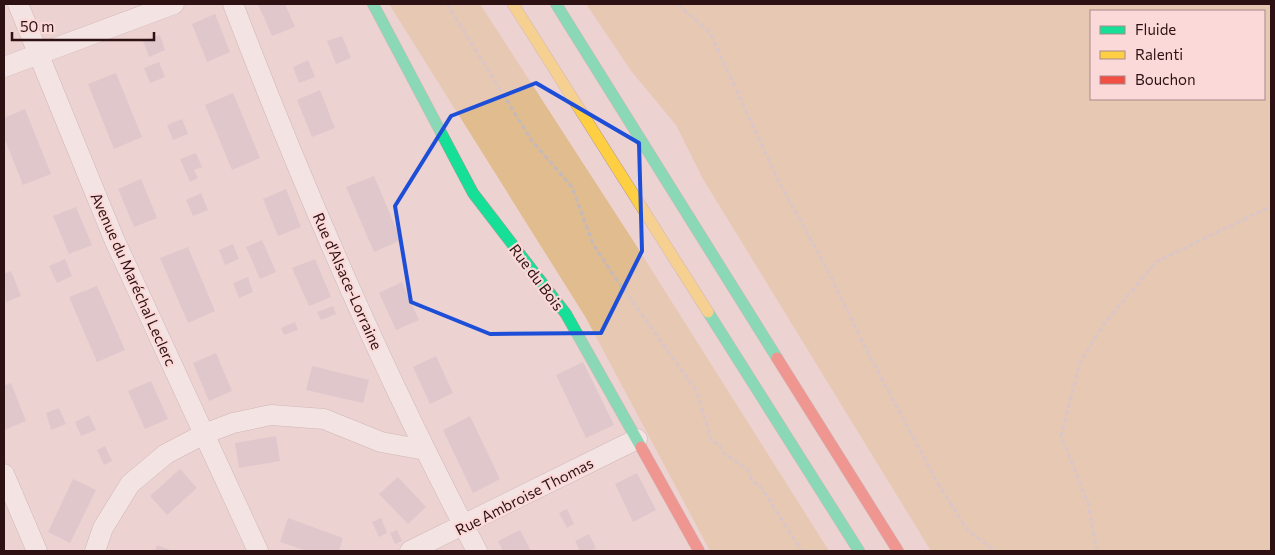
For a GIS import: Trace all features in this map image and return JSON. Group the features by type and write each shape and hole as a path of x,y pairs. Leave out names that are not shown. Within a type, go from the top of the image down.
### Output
{"main road":[{"name":"Rue du Bois","path":"373,4 473,193 566,314 699,551"},
{"path":"513,4 859,551"},
{"path":"556,4 898,551"}],"street":[{"name":"Avenue du Maréchal Leclerc","path":"18,4 114,239 258,551"},
{"path":"4,67 174,4"},
{"name":"Rue d'Alsace-Lorraine","path":"233,4 283,136 425,450 477,551"},
{"path":"95,551 103,528 130,484 166,454 204,434 233,423 271,415 324,419 381,442 425,450"},
{"name":"Rue Ambroise Thomas","path":"410,551 637,439"},
{"path":"4,474 37,551"}],"path":[{"path":"447,4 532,141 572,187 593,244 607,266 696,390 712,442 720,444 721,451 749,471 752,481 760,486 802,551"},
{"path":"678,4 710,33 778,180 828,269 866,349 936,482 968,531 996,551"},
{"path":"1097,551 1088,504 1060,436 1080,362 1104,324 1156,262 1265,209 1271,208"}],"highlighted area":[{"path":"536,83 639,143 642,251 601,333 490,334 411,302 395,206 451,116"}],"shaded area":[{"path":"389,4 480,4 634,242 829,551 710,551 586,318"},
{"path":"586,4 1271,4 1271,551 931,551 703,179 676,125 632,72"}],"building":[{"path":"258,4 285,4 295,27 272,36"},
{"path":"215,14 230,52 207,62 192,24"},
{"path":"160,35 165,50 149,57 143,41"},
{"path":"342,36 351,58 336,64 327,41"},
{"path":"308,60 315,77 299,83 293,67"},
{"path":"159,62 165,77 150,83 144,68"},
{"path":"116,73 142,137 114,149 88,84"},
{"path":"320,90 335,128 312,137 297,100"},
{"path":"233,93 260,158 232,170 205,105"},
{"path":"25,109 51,174 23,185 4,137 4,118"},
{"path":"182,119 188,134 173,140 167,125"},
{"path":"196,153 202,167 194,170 198,178 190,182 180,159"},
{"path":"374,176 401,240 374,252 346,187"},
{"path":"141,179 157,218 134,227 118,189"},
{"path":"286,189 301,227 278,236 263,199"},
{"path":"201,193 208,210 193,216 186,200"},
{"path":"76,207 92,245 69,254 53,216"},
{"path":"262,240 276,272 260,279 246,247"},
{"path":"233,244 239,259 225,265 219,250"},
{"path":"188,247 215,311 188,323 160,258"},
{"path":"65,259 72,276 57,283 49,266"},
{"path":"315,259 331,297 309,306 292,268"},
{"path":"11,271 21,296 6,302 4,274"},
{"path":"248,277 253,292 239,298 233,283"},
{"path":"402,282 419,320 396,330 379,293"},
{"path":"97,286 125,350 97,362 69,297"},
{"path":"333,306 336,314 321,320 317,312"},
{"path":"295,322 298,330 284,335 281,328"},
{"path":"216,353 232,391 209,401 193,363"},
{"path":"436,356 453,393 430,404 413,367"},
{"path":"583,362 614,425 586,438 556,375"},
{"path":"312,366 369,380 363,403 306,390"},
{"path":"151,381 168,419 145,429 128,391"},
{"path":"11,383 26,421 4,430 4,386"},
{"path":"59,408 66,424 51,430 46,413"},
{"path":"89,415 96,430 81,436 75,422"},
{"path":"470,416 500,479 473,493 443,430"},
{"path":"276,436 280,461 239,468 235,443"},
{"path":"105,446 112,461 104,465 97,450"},
{"path":"180,469 197,488 167,515 150,496"},
{"path":"637,473 656,510 633,522 615,484"},
{"path":"398,477 426,507 408,524 379,494"},
{"path":"73,479 96,490 70,543 48,532"},
{"path":"567,509 574,524 567,528 559,513"},
{"path":"288,518 343,538 339,551 307,551 280,542"},
{"path":"381,518 387,533 379,537 372,522"},
{"path":"397,530 402,541 395,544 390,533"},
{"path":"520,530 531,551 503,551 498,541"},
{"path":"589,534 596,548 590,551 580,551 575,541"},
{"path":"157,545 173,551 155,551"}],"traffic: fast":[{"path":"373,4 473,193 566,314 641,447"},
{"path":"556,4 777,358"},
{"path":"708,312 859,551"}],"traffic: slow":[{"path":"513,4 708,312"}],"traffic: jam":[{"path":"777,358 898,551"},
{"path":"641,447 699,551"}]}
